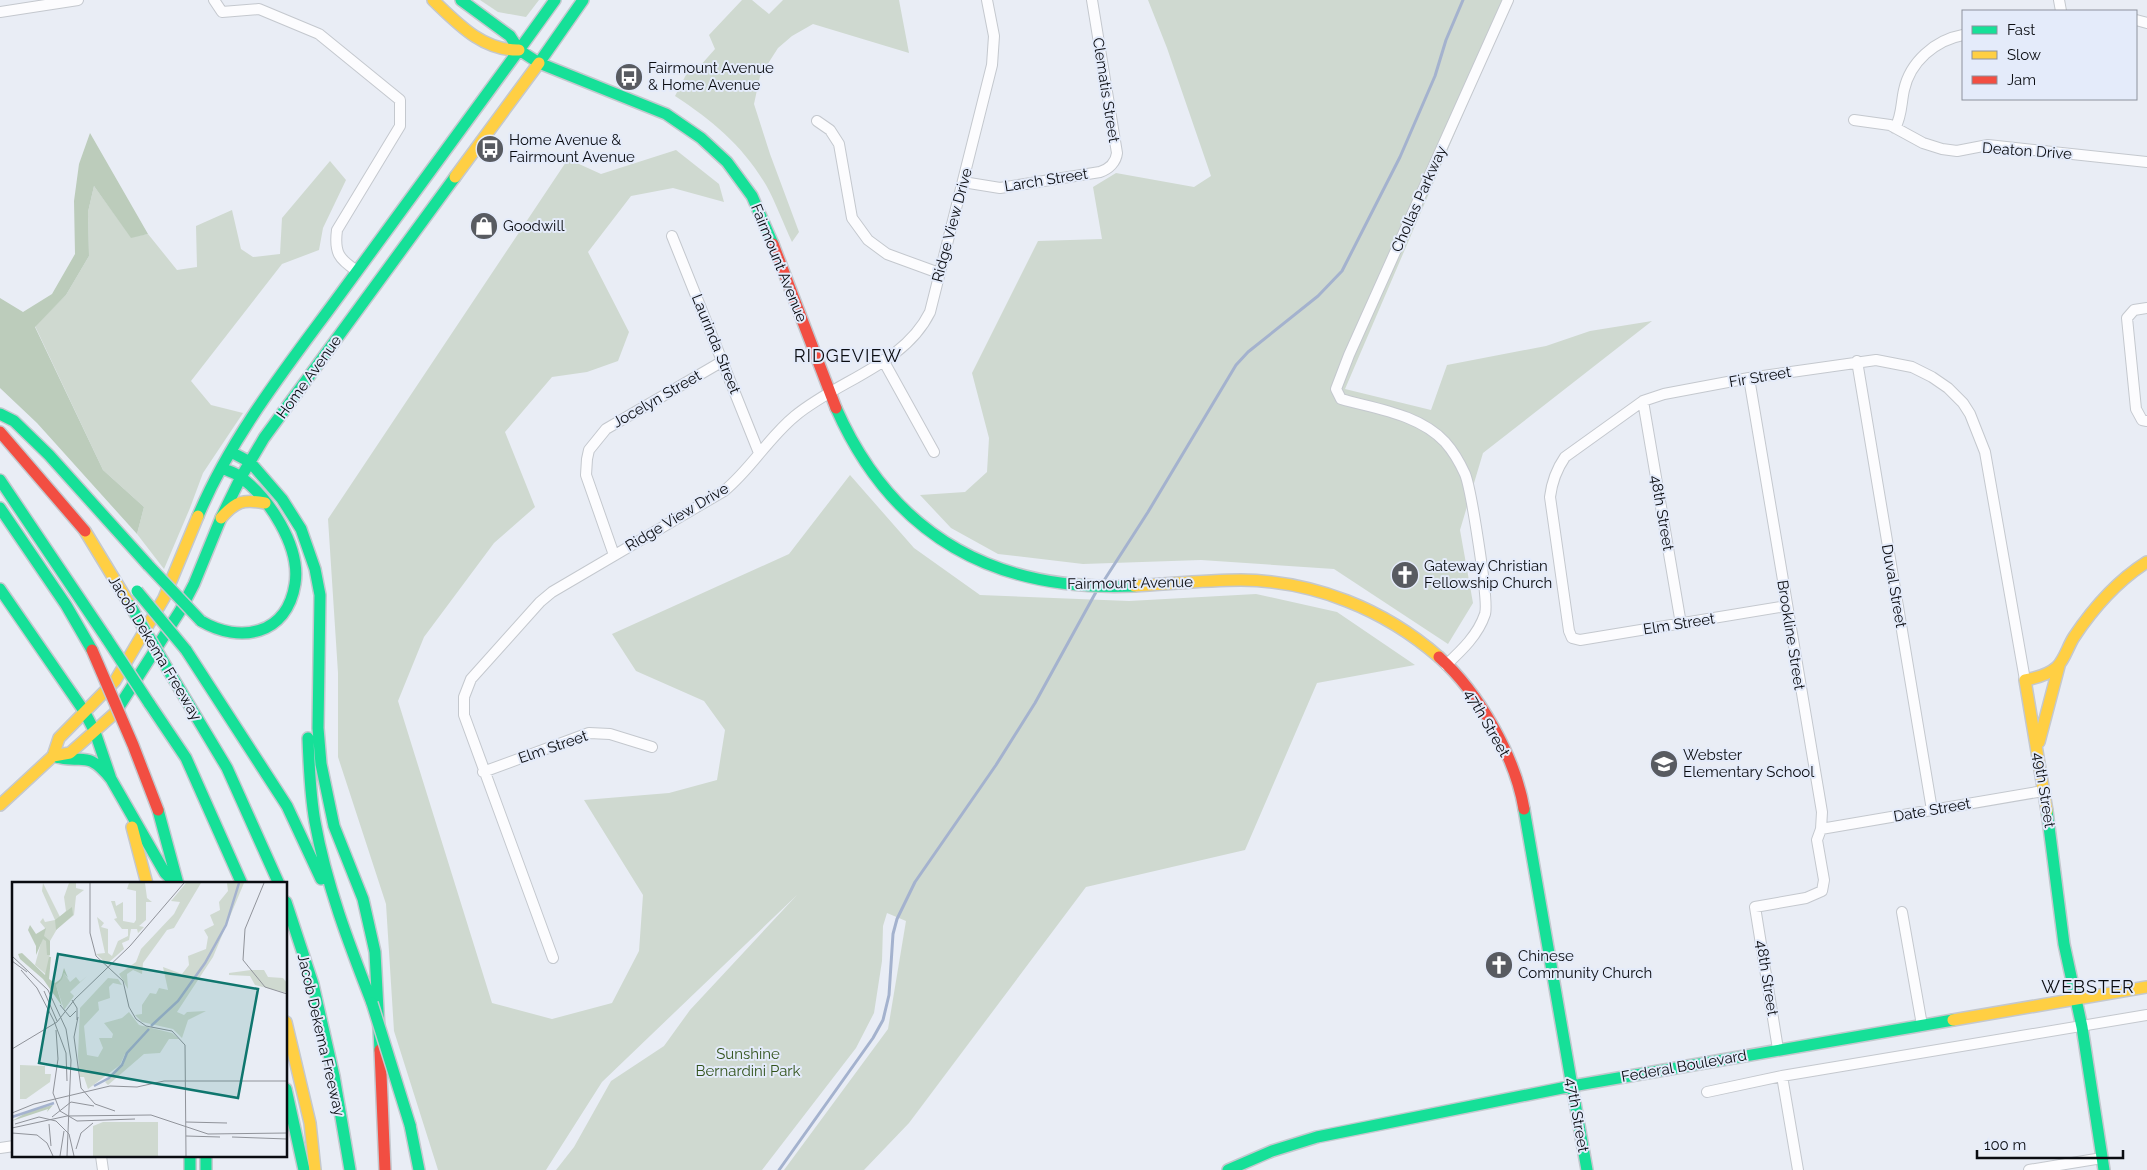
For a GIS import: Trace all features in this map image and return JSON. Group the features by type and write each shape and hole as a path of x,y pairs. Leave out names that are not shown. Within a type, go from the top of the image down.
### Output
{"main road":[{"name":"Fairmount Avenue","path":"433,0 459,24 488,43 499,49 519,50"},
{"name":"Fairmount Avenue","path":"461,0 510,36 519,50 539,63 666,114 701,138 727,162 752,196 767,227 828,394 841,424 872,475 909,516 933,534 973,557 1005,571 1054,583 1082,586 1242,580 1272,582 1326,593 1384,617 1413,635 1446,665"},
{"name":"Home Avenue","path":"0,805 53,756 58,738 115,681 164,598 208,492 231,452 286,368 555,0"},
{"name":"Home Avenue","path":"53,756 70,753 113,716 180,611 194,584 221,518 241,477 264,438 584,0"},
{"path":"0,414 14,421 49,455 201,621 219,631 238,635 259,632 275,622 287,609 295,592 297,573 293,549 283,527 265,503 241,477 222,468"},
{"name":"Jacob Dekema Freeway","path":"0,432 82,526 227,768 278,882"},
{"path":"231,452 250,462 282,499 301,529 318,580 320,619 318,728 321,764 334,826 363,899 375,952 385,1170"},
{"name":"Jacob Dekema Freeway","path":"0,480 186,758 241,882"},
{"path":"221,518 233,503 237,501 249,500 265,503"},
{"path":"0,508 66,605 92,650 134,745 158,810 176,882"},
{"path":"82,526 194,659 287,806 345,930"},
{"path":"2038,747 2059,666 2068,646 2089,614 2114,586 2147,562"},
{"path":"0,589 84,711 96,732 111,778 165,873 175,882"},
{"path":"320,619 310,692 308,734 309,773 317,833 345,930 372,1003 410,1124 419,1170"},
{"name":"47th Street","path":"1446,665 1466,687 1489,721 1505,750 1521,790 1587,1170"},
{"path":"2025,680 2051,672 2059,666"},
{"name":"49th Street","path":"2025,680 2038,747 2043,791 2052,838 2058,906 2082,1027 2104,1170"},
{"path":"53,756 63,760 81,758 93,761 111,778"},
{"path":"124,800 146,882"},
{"name":"Jacob Dekema Freeway","path":"288,908 312,984 324,1030 350,1170"},
{"name":"Federal Boulevard","path":"1228,1170 1276,1149 1339,1131 1524,1098 1572,1086 2147,987"},
{"name":"Jacob Dekema Freeway","path":"288,1030 310,1123 315,1170"},
{"path":"288,1099 304,1170"}],"street":[{"path":"0,12 78,0"},
{"path":"214,0 222,12 259,9 319,34 400,100 400,126 337,230 335,245 342,261 357,271"},
{"name":"Ridge View Drive","path":"553,958 483,772 464,715 464,697 471,678 540,602 552,592 724,491 736,482 759,453 793,417 909,343 922,328 930,312 992,65 994,36 987,0"},
{"name":"Clematis Street","path":"1092,0 1117,153 1116,160 1106,170 1100,172"},
{"name":"Chollas Parkway","path":"1446,665 1469,643 1486,613 1486,590 1466,476 1445,442 1431,430 1411,418 1341,399 1336,389 1338,379 1508,0"},
{"path":"1895,128 1902,110 1904,89 1917,62 1938,44 1962,35"},
{"name":"Deaton Drive","path":"1854,120 1890,125 1923,143 1942,150 1957,151 1988,145 2147,162"},
{"path":"817,121 830,130 839,144 852,218 868,240 887,254 939,272"},
{"name":"Larch Street","path":"963,182 1000,188 1100,172"},
{"name":"Laurinda Street","path":"672,236 759,453"},
{"path":"2144,420 2136,408 2127,318 2134,310 2147,308"},
{"path":"883,360 934,452"},
{"name":"Jocelyn Street","path":"614,555 586,475 589,450 606,429 723,361"},
{"name":"Fir Street","path":"1572,638 1569,631 1550,497 1552,480 1565,457 1643,401 1664,394 1749,378 1856,361 1888,361 1923,372 1948,388 1963,403 1970,414"},
{"name":"Duval Street","path":"1856,361 1932,810"},
{"name":"Brookline Street","path":"1749,378 1822,812 1821,830 1817,840 1824,880 1822,891 1806,898 1755,907"},
{"name":"48th Street","path":"1643,401 1681,624"},
{"name":"49th Street","path":"1970,414 1985,452 2025,680"},
{"name":"Elm Street","path":"1572,638 1580,640 1786,606"},
{"name":"Elm Street","path":"483,772 589,733 610,734 652,747"},
{"name":"Date Street","path":"1821,830 2043,791"},
{"name":"48th Street","path":"1755,907 1778,1050"},
{"path":"1902,912 1922,1025"},
{"path":"1707,1092 1782,1076 2147,1015"},
{"path":"1782,1076 1798,1170"},
{"path":"2029,1170 2102,1158"}],"green space":[{"path":"480,0 539,0 526,17 498,12"},
{"path":"742,0 752,0 769,14 783,0 899,0 909,53 813,24 792,36 778,48 760,76 754,104 799,232 792,242 766,185 747,158 726,135 675,96 687,73 692,75 715,49 709,35"},
{"path":"1148,0 1512,0 1345,389 1431,410 1447,365 1546,346 1590,331 1652,321 1483,453 1460,530 1473,603 1448,644 1334,569 1201,560 1083,564 998,554 951,528 920,495 965,492 987,472 989,438 972,373 1038,241 1102,239 1093,187 1116,173 1194,187 1211,176 1167,48"},
{"path":"90,133 148,234 131,238 94,186 88,212 89,256 66,295 35,327 103,470 144,507 137,534 37,423 0,388 0,298 23,312 52,294 75,254 74,201 79,164"},
{"name":"Sunshine Bernardini Park","path":"676,150 719,184 724,202 673,188 631,196 588,252 629,332 618,361 587,372 552,377 505,432 535,507 494,543 424,637 398,701 492,1003 552,1019 612,1003 639,951 643,895 584,800 669,793 717,780 725,730 704,701 636,671 612,634 789,554 850,475 914,548 980,595 1129,601 1256,594 1337,612 1415,665 1317,683 1245,850 1086,887 909,1123 864,1170 784,1170 888,1029 906,921 887,913 883,926 882,961 874,1013 856,1048 762,1170 556,1170 574,1147 611,1081 664,1046 690,1010 797,895 602,1082 546,1170 438,1170 394,1031 386,904 338,757 338,673 328,519 568,159 601,174"},
{"path":"330,161 346,180 323,228 319,250 282,264 191,381 211,405 243,413 203,473 164,569 137,534 144,507 103,470 35,326 66,295 89,256 88,212 94,186 131,237 148,234 177,270 197,267 196,226 232,210 241,249 253,257 280,254 282,218"}],"waterway":[{"path":"1103,582 1148,512 1236,365 1248,352 1318,296 1342,271 1400,157 1435,76 1446,40 1463,0"},
{"path":"779,1170 873,1038 883,1020 889,995 893,934 897,919 915,882 996,765 1035,703 1096,592"}],"traffic: fast":[{"path":"461,0 510,36 519,50 539,63 666,114 701,138 727,162 752,196 773,244"},
{"path":"519,50 555,0"},
{"path":"539,63 583,0"},
{"path":"198,516 226,458 261,404 519,50"},
{"path":"115,713 180,611 194,584 221,518 241,477 264,438 455,177"},
{"path":"836,408 860,453 887,491 919,523 955,548 994,566 1037,579 1084,585 1134,586"},
{"path":"0,414 14,421 49,455 148,565"},
{"path":"231,452 250,462 282,499 301,529 315,569 320,595 318,728 321,764 334,826 363,899 375,952 380,1050"},
{"path":"201,621 231,632 246,633 260,630 272,624 282,615 290,601 295,584 296,570 293,554 280,524 250,485 237,475 222,468"},
{"path":"0,480 107,639"},
{"path":"0,508 66,605 92,650"},
{"path":"148,565 201,621"},
{"path":"0,589 84,711 95,732 111,779"},
{"path":"137,591 186,650"},
{"path":"130,605 170,673"},
{"path":"107,639 149,703"},
{"path":"186,650 287,806 321,879"},
{"path":"170,673 227,768 278,882"},
{"path":"149,703 186,758 241,882"},
{"path":"308,738 312,801 325,868 339,914 372,1003"},
{"path":"53,756 63,759 89,760 102,769 111,779 165,873 174,882"},
{"path":"1524,809 1572,1086 1953,1020"},
{"path":"158,810 177,882"},
{"path":"2047,811 2064,944 2082,1027 2104,1170"},
{"path":"288,908 313,984 334,1076 350,1170"},
{"path":"372,1003 410,1125"},
{"path":"1228,1170 1272,1151 1317,1137 1572,1086 1587,1170"},
{"path":"288,1098 304,1170"},
{"path":"410,1125 419,1170"},
{"path":"190,1158 190,1170"},
{"path":"206,1158 206,1170"}],"traffic: slow":[{"path":"433,0 462,27 483,41 494,46 519,50"},
{"path":"455,177 539,63"},
{"path":"221,518 231,508 240,503 251,501 265,503"},
{"path":"53,756 59,738 115,681 164,598 198,516"},
{"path":"85,531 130,605"},
{"path":"2047,811 2025,680 2046,674 2057,667 2074,637 2098,605 2116,586 2147,562"},
{"path":"1134,586 1241,580 1295,586 1321,592 1347,601 1395,625 1439,657"},
{"path":"2039,742 2059,666"},
{"path":"0,805 53,756 70,753 115,713"},
{"path":"132,827 146,882"},
{"path":"1953,1020 2147,987"},
{"path":"288,1030 310,1123 315,1170"}],"traffic: jam":[{"path":"773,244 836,408"},
{"path":"0,432 85,531"},
{"path":"92,650 133,745 158,810"},
{"path":"1439,657 1468,688 1493,727 1513,768 1524,809"},
{"path":"380,1050 385,1170"}],"place":[{"name":"Fairmount Avenue & Home Avenue","path":"629,77"},
{"name":"Home Avenue & Fairmount Avenue","path":"490,149"},
{"name":"Goodwill","path":"484,226"},
{"name":"Gateway Christian Fellowship Church","path":"1405,575"},
{"name":"Webster Elementary School","path":"1664,764"},
{"name":"Chinese Community Church","path":"1499,965"}],"district":[{"name":"RIDGEVIEW","path":"848,356"},
{"name":"WEBSTER","path":"2088,987"}]}
